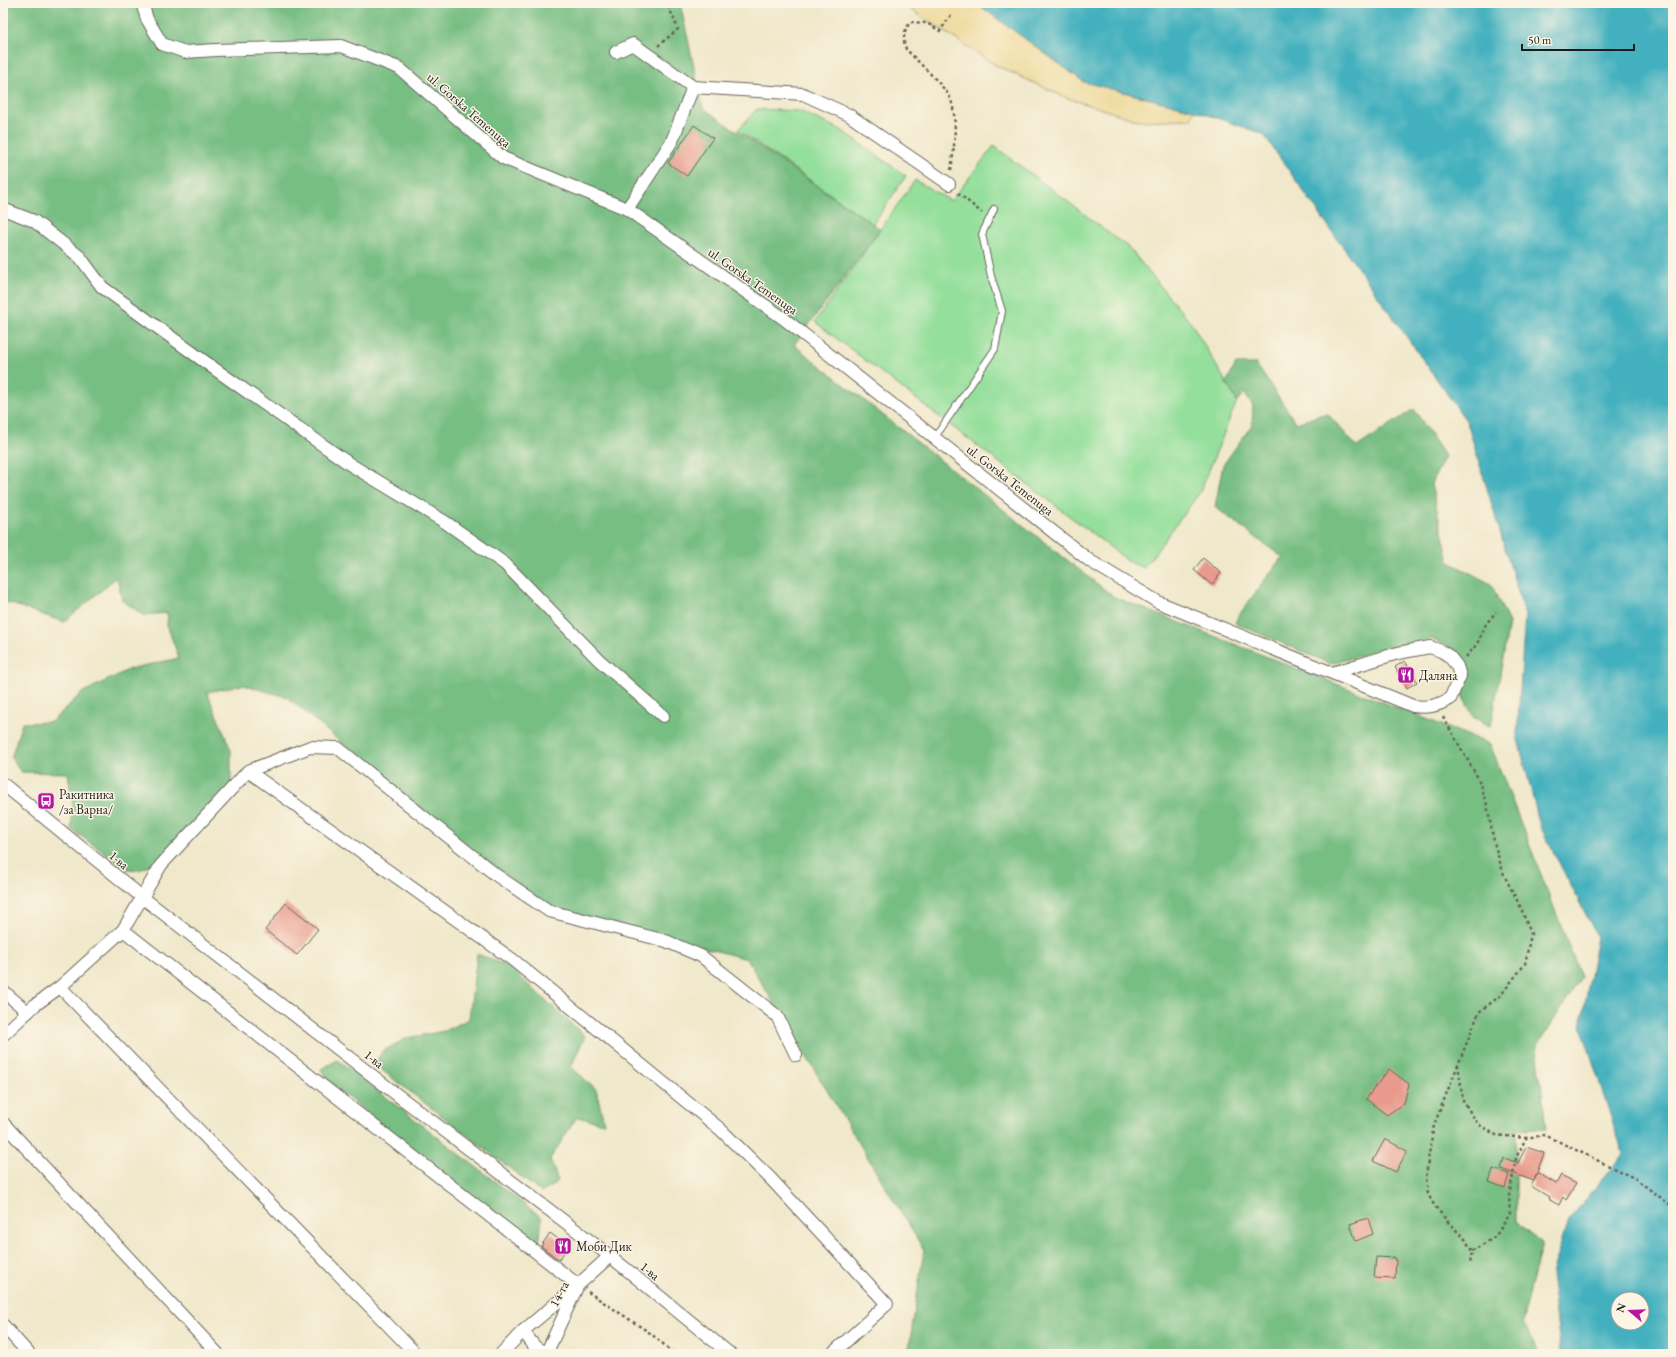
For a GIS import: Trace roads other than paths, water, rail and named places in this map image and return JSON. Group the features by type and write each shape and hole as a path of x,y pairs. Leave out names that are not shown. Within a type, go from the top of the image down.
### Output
{"street":[{"name":"ul. Gorska Temenuga","path":"142,3 147,19 162,44 184,52 341,46 399,68 503,158 627,209 783,318 1090,561 1158,602 1332,673 1413,706 1424,708 1437,706 1450,699 1460,676 1457,666 1445,654 1430,647 1398,653 1332,673"},
{"path":"616,52 633,44 693,87 803,94 849,114 949,184"},
{"path":"627,209 672,141 693,87"},
{"path":"3,209 34,221 80,256 102,287 263,403 351,465 445,522 505,564 598,660 663,716"},
{"path":"3,1035 28,1012 60,987 123,930 161,865 248,771 310,747 338,748 496,875 549,911 666,941 701,956 777,1016 796,1055"},
{"path":"248,771 513,960 720,1129 771,1179 887,1304 832,1354"},
{"name":"1-ва","path":"3,784 142,897 400,1097 610,1256 730,1354"},
{"path":"123,930 578,1285 523,1331 500,1354"},
{"path":"60,987 416,1354"},
{"path":"3,991 28,1012"},
{"path":"3,1122 218,1354"},
{"name":"14-та","path":"546,1354 578,1285 610,1256"},
{"path":"3,1325 28,1354"},
{"path":"523,1331 535,1347 546,1354"}],"lane":[{"path":"934,437 995,349 1002,311 991,276 982,234 994,209"}],"water":[{"path":"976,3 1673,3 1673,1354 1561,1354 1551,1274 1568,1221 1623,1154 1581,1026 1597,936 1540,826 1517,735 1525,615 1467,422 1263,134 1194,110 1084,82"}],"place":[{"name":"Даляна","path":"1406,675"},
{"name":"Ракитника /за Варна/","path":"46,801"},
{"name":"Моби Дик","path":"563,1246"}]}
